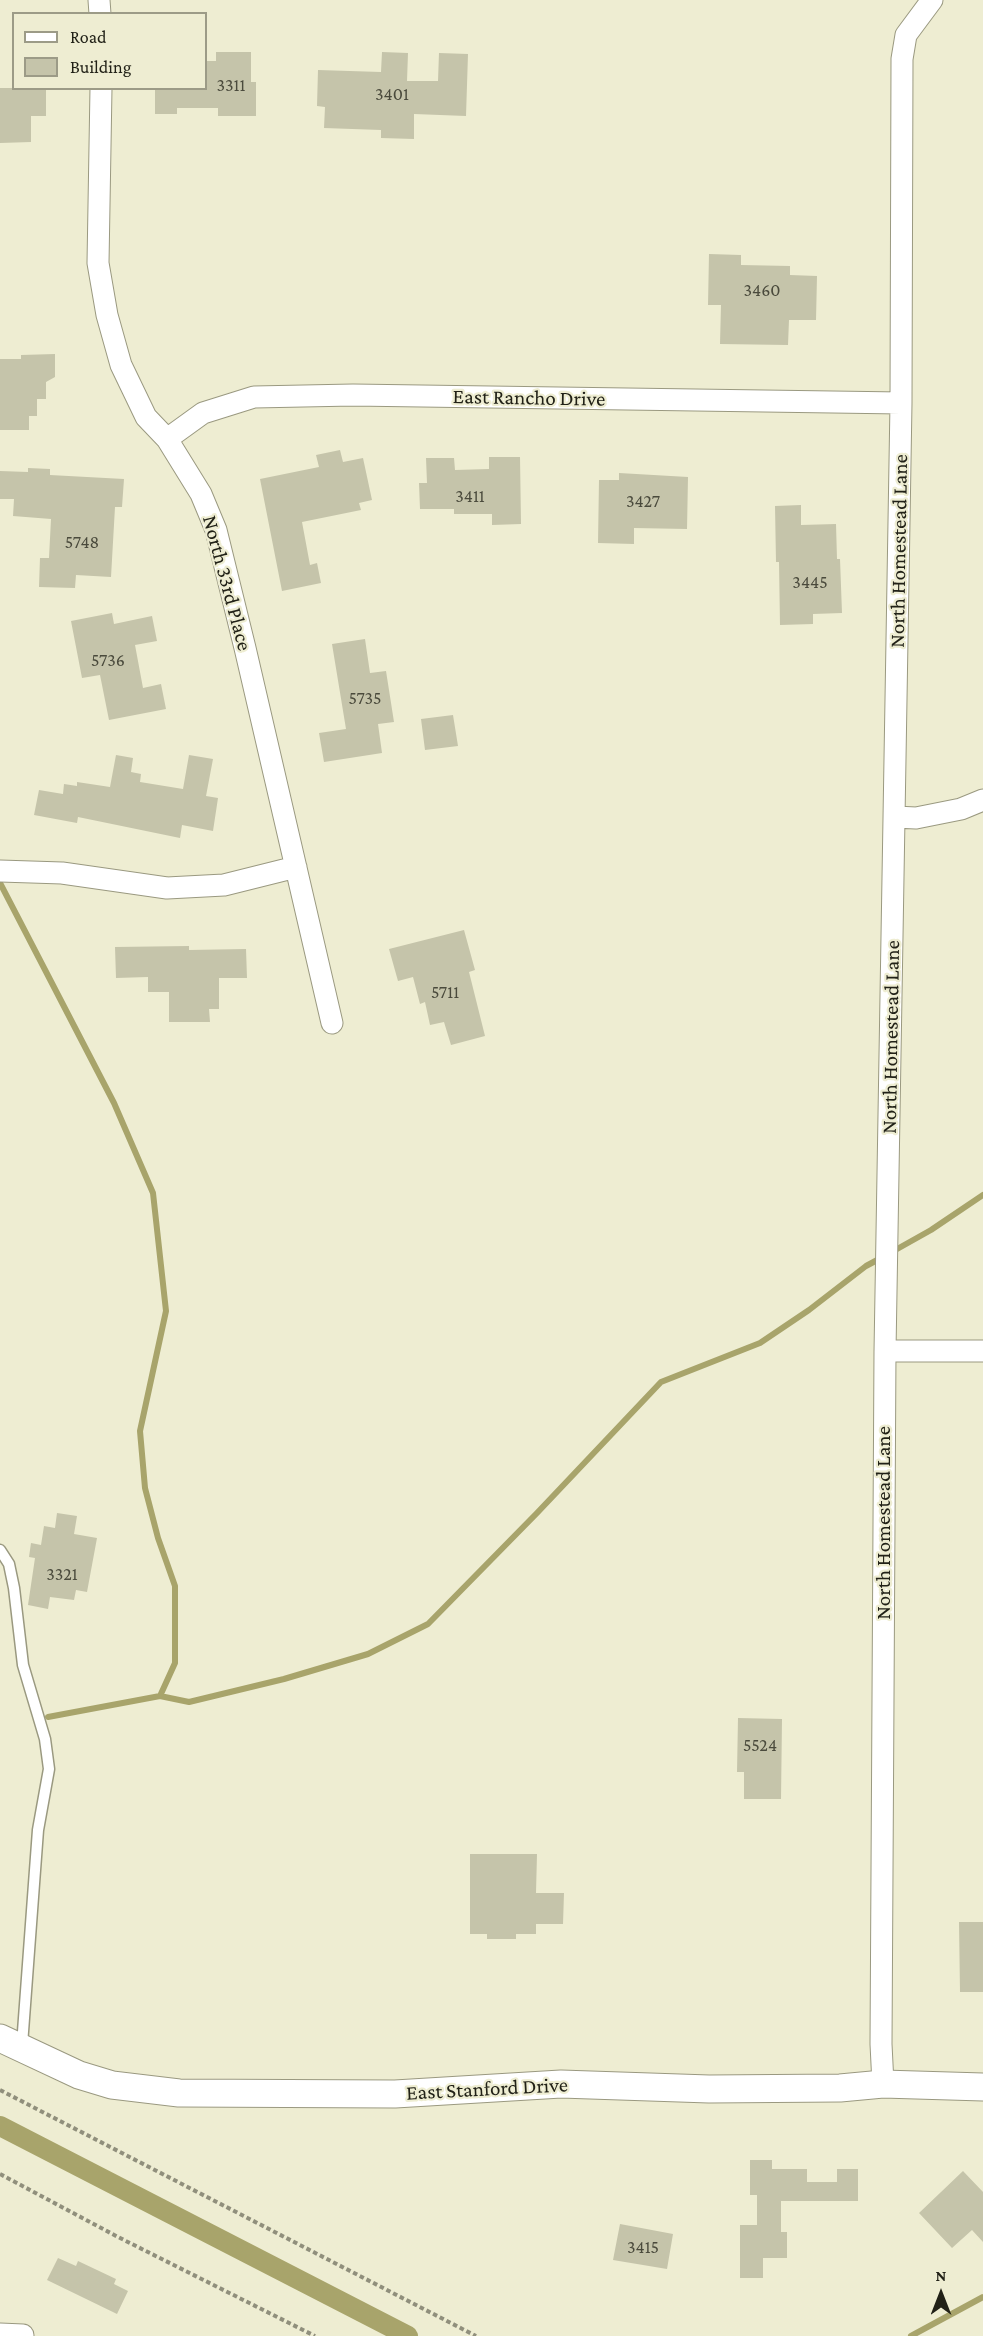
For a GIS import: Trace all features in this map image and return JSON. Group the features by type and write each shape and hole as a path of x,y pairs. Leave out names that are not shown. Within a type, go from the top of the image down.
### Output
{"street":[{"name":"North Homestead Lane","path":"883,2084 881,2044 885,1351 901,403 902,59 906,35 932,0"},
{"name":"North 33rd Place","path":"101,90 98,263 107,315 121,365 147,417 167,439 201,494 216,530 332,1023"},
{"name":"East Rancho Drive","path":"167,439 203,413 254,397 353,395 901,403"},
{"path":"895,817 916,818 961,810 983,800"},
{"path":"2,871 62,873 167,888 224,885 296,867"},
{"path":"885,1351 983,1351"},
{"name":"East Stanford Drive","path":"11,2043 79,2075 112,2085 179,2093 395,2094 561,2084 782,2089 883,2084 983,2087"},
{"path":"0,2334 22,2335"}],"lane":[{"path":"0,1550 9,1564 14,1588 22,1665 45,1739 49,1769 38,1830 11,2043"}],"path":[{"path":"0,2090 476,2336"},
{"path":"0,2174 315,2336"}],"building":[{"path":"216,52 251,52 251,82 256,82 256,116 218,116 218,108 177,108 177,114 155,114 155,90 207,90 207,61 216,61"},
{"path":"382,52 408,53 407,81 438,81 439,53 468,54 466,116 414,114 414,139 381,138 381,130 324,128 325,107 317,106 318,70 381,72"},
{"path":"0,88 46,90 46,116 31,116 31,142 0,143"},
{"path":"709,254 741,255 741,265 790,266 790,275 817,276 816,320 789,320 788,345 720,344 721,305 708,305"},
{"path":"55,354 55,377 46,382 46,399 37,399 37,416 29,416 29,430 0,430 0,359 21,359 21,355"},
{"path":"340,450 343,462 363,458 372,500 359,503 361,510 302,522 310,565 317,563 321,583 282,591 260,479 319,467 316,455"},
{"path":"489,457 520,457 521,524 492,525 492,514 454,514 454,509 420,509 419,483 427,483 426,458 454,458 455,470 489,469"},
{"path":"28,468 50,469 50,475 124,479 122,507 115,507 111,577 76,575 75,588 39,587 40,558 49,558 51,519 13,516 14,499 0,499 0,471 28,472"},
{"path":"619,473 688,477 687,529 634,528 634,544 598,543 599,480 619,480"},
{"path":"801,505 801,525 836,524 842,613 813,614 813,624 780,625 775,506"},
{"path":"112,613 114,624 152,616 157,641 135,645 143,688 161,684 166,709 109,720 100,675 82,678 71,621"},
{"path":"365,639 370,673 386,671 394,722 378,724 382,753 324,762 319,733 346,729 332,644"},
{"path":"453,715 458,746 425,750 421,719"},
{"path":"116,755 133,758 131,772 141,774 140,782 183,789 189,755 213,759 206,796 218,798 213,831 182,825 180,838 78,817 77,823 34,815 39,790 63,794 64,784 77,786 77,782 110,787"},
{"path":"464,930 475,970 469,972 485,1036 451,1045 444,1022 430,1025 425,1002 420,1004 413,977 398,981 389,949"},
{"path":"189,946 189,950 246,949 247,978 219,978 219,1009 209,1009 210,1022 169,1022 169,992 148,992 148,977 116,978 115,947"},
{"path":"57,1513 77,1516 74,1534 97,1538 87,1592 76,1590 74,1600 50,1597 48,1609 28,1605 35,1558 29,1557 31,1543 41,1545 44,1526 55,1528"},
{"path":"738,1718 782,1719 781,1799 744,1799 744,1772 737,1772"},
{"path":"470,1854 537,1854 536,1893 564,1893 563,1924 536,1924 536,1934 516,1934 516,1939 487,1939 487,1934 470,1934"},
{"path":"959,1922 983,1922 983,1992 960,1992"},
{"path":"750,2160 772,2160 772,2169 807,2169 807,2182 837,2182 837,2169 858,2169 858,2201 781,2201 781,2232 787,2232 787,2258 763,2258 763,2278 740,2278 740,2225 757,2225 757,2195 750,2195"},
{"path":"963,2171 983,2192 983,2242 972,2230 952,2248 919,2213"},
{"path":"620,2224 673,2234 667,2269 613,2260"},
{"path":"58,2258 76,2266 78,2261 116,2279 114,2284 128,2291 117,2314 47,2280"}],"waterway":[{"path":"0,883 114,1103 153,1193 166,1311 140,1431 145,1488 158,1538 175,1586 175,1663 160,1696"},
{"path":"890,1253 931,1230 983,1195"},
{"path":"48,1717 160,1696 189,1702 284,1679 368,1654 428,1624 661,1382 760,1343 809,1310 866,1266 881,1258"},
{"path":"0,2126 408,2336"},
{"path":"911,2336 983,2297"}]}
